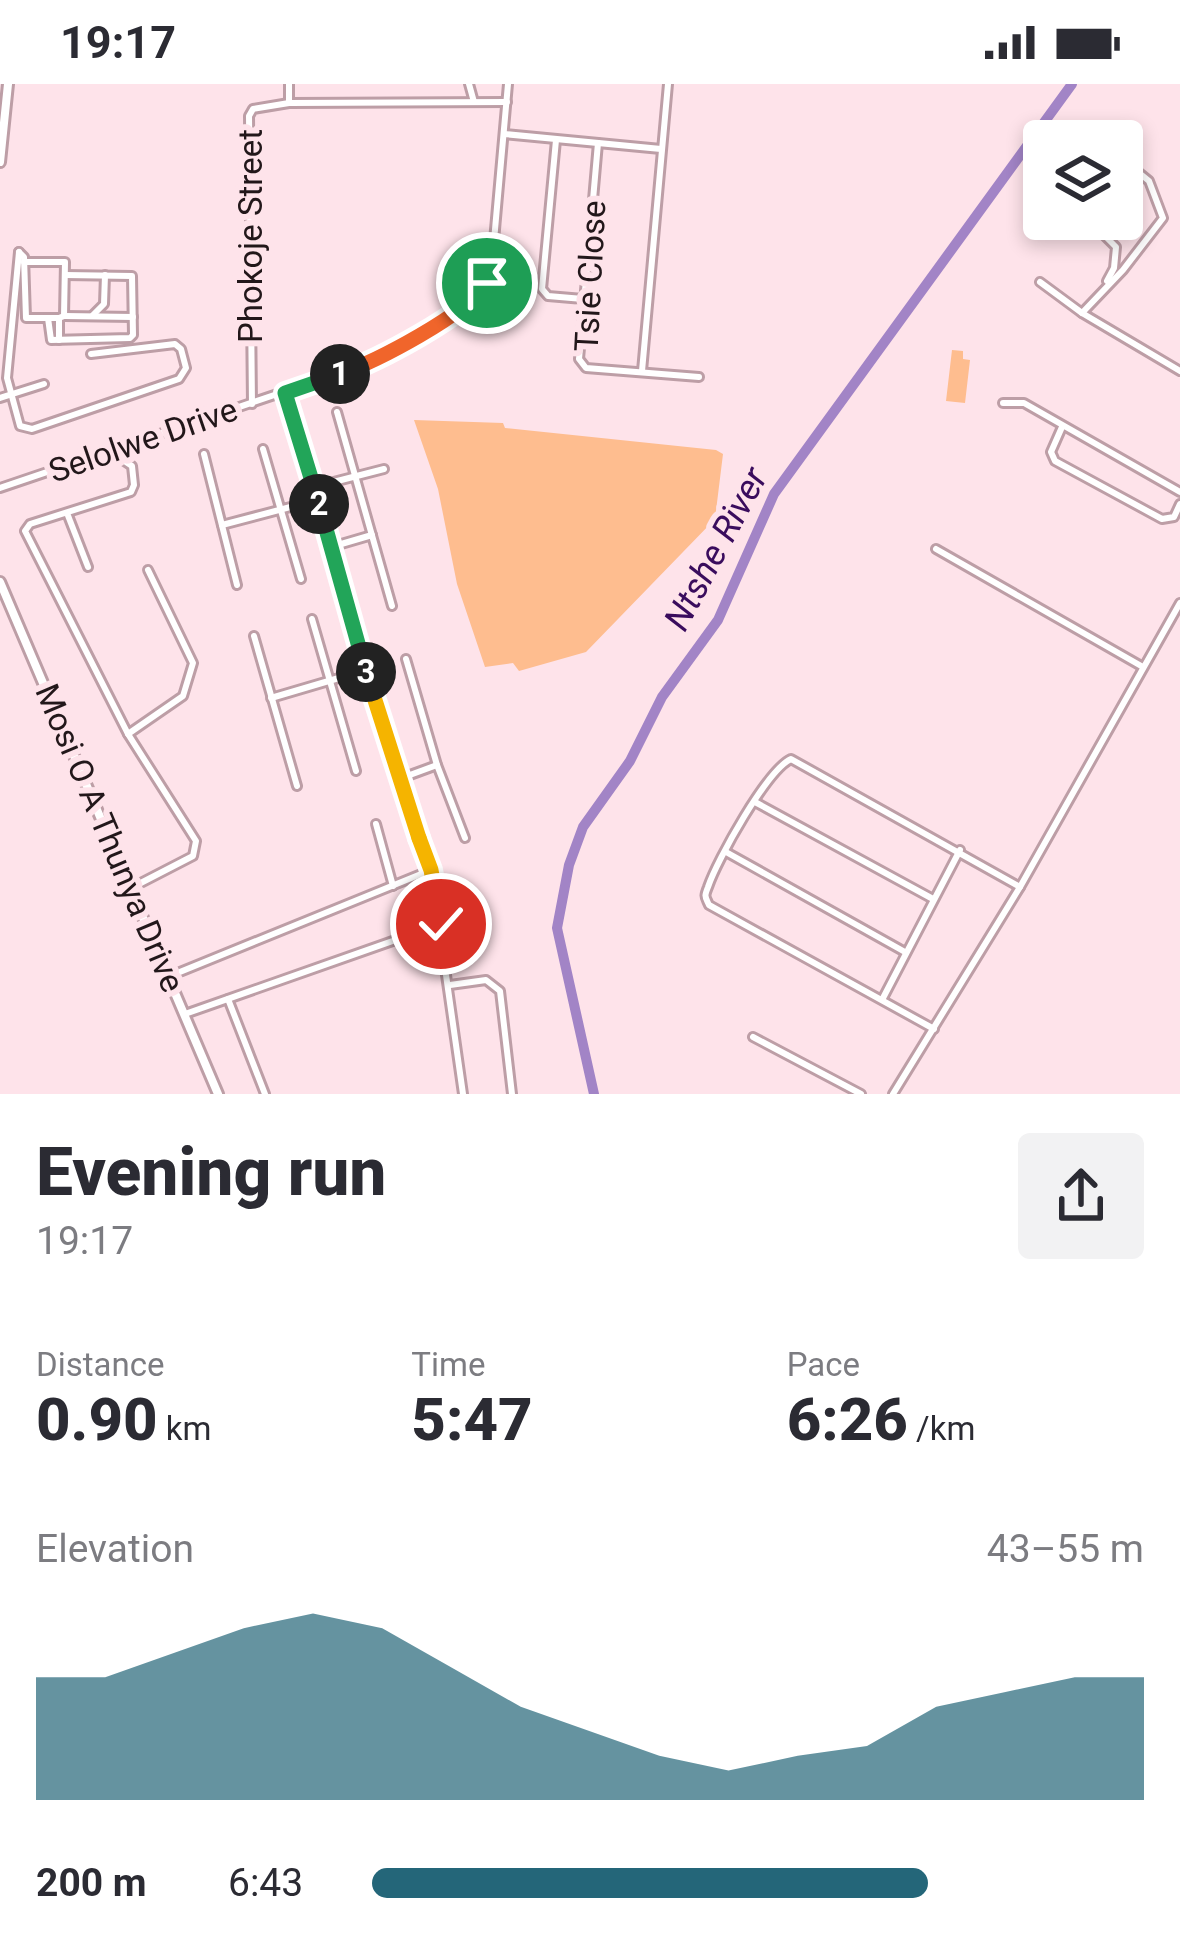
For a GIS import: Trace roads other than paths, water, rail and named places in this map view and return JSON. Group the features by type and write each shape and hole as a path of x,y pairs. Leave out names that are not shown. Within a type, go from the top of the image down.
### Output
{"street":[{"path":"0,162 8,84"},
{"path":"289,84 289,104"},
{"path":"470,84 474,102"},
{"name":"Selolwe Drive","path":"0,488 369,363 482,291 492,263 508,84"},
{"path":"642,371 668,84"},
{"name":"Phokoje Street","path":"252,404 249,116 259,105 507,102"},
{"path":"504,134 661,149"},
{"path":"556,140 542,289 548,296 583,299"},
{"name":"Tsie Close","path":"598,143 581,364 699,377"},
{"path":"1082,313 1124,270 1163,218 1143,176"},
{"path":"1106,285 1116,247 1109,240"},
{"path":"26,318 25,262 23,254 17,253 7,378 20,426 32,429 179,379 185,372 182,349 175,344 91,354"},
{"path":"25,262 64,262 59,340"},
{"path":"48,318 49,339 134,335 132,276 65,275"},
{"path":"91,317 104,304 105,275"},
{"path":"1040,282 1082,313 1180,370"},
{"path":"15,286 26,286"},
{"path":"55,300 65,300"},
{"path":"13,317 133,317"},
{"path":"0,398 44,384"},
{"path":"285,393 399,779 431,870 463,1094"},
{"path":"1003,403 1024,403 1180,492"},
{"path":"337,412 392,607"},
{"path":"1062,427 1051,452 1055,461 1162,519 1174,518 1180,504"},
{"path":"263,448 301,579"},
{"path":"112,452 132,466 130,492 27,526 26,535 128,734 192,832 196,849 185,862 131,888"},
{"path":"204,454 237,585"},
{"path":"314,488 384,469"},
{"path":"222,525 318,499"},
{"path":"67,513 88,566"},
{"path":"331,547 372,535"},
{"path":"936,549 1144,667"},
{"path":"128,734 183,696 193,663 148,570"},
{"name":"Mosi O A Thunya Drive","path":"0,582 218,1094"},
{"path":"893,1094 1020,887 1180,603"},
{"path":"312,620 356,771"},
{"path":"254,636 297,786"},
{"path":"406,659 437,765 465,838"},
{"path":"272,698 366,670"},
{"path":"934,1029 713,909 706,893 755,802 790,759 1020,887"},
{"path":"399,779 437,765"},
{"path":"755,802 933,899"},
{"path":"376,824 393,886"},
{"path":"883,998 960,850"},
{"path":"726,852 904,952"},
{"path":"170,976 431,870"},
{"path":"185,1014 441,924"},
{"path":"449,986 486,980 500,991 512,1094"},
{"path":"228,999 266,1094"},
{"path":"753,1037 861,1094"}],"waterway":[{"name":"Ntshe River","path":"594,1094 557,928 569,865 583,827 630,761 662,697 718,620 774,494 1072,84"}]}
